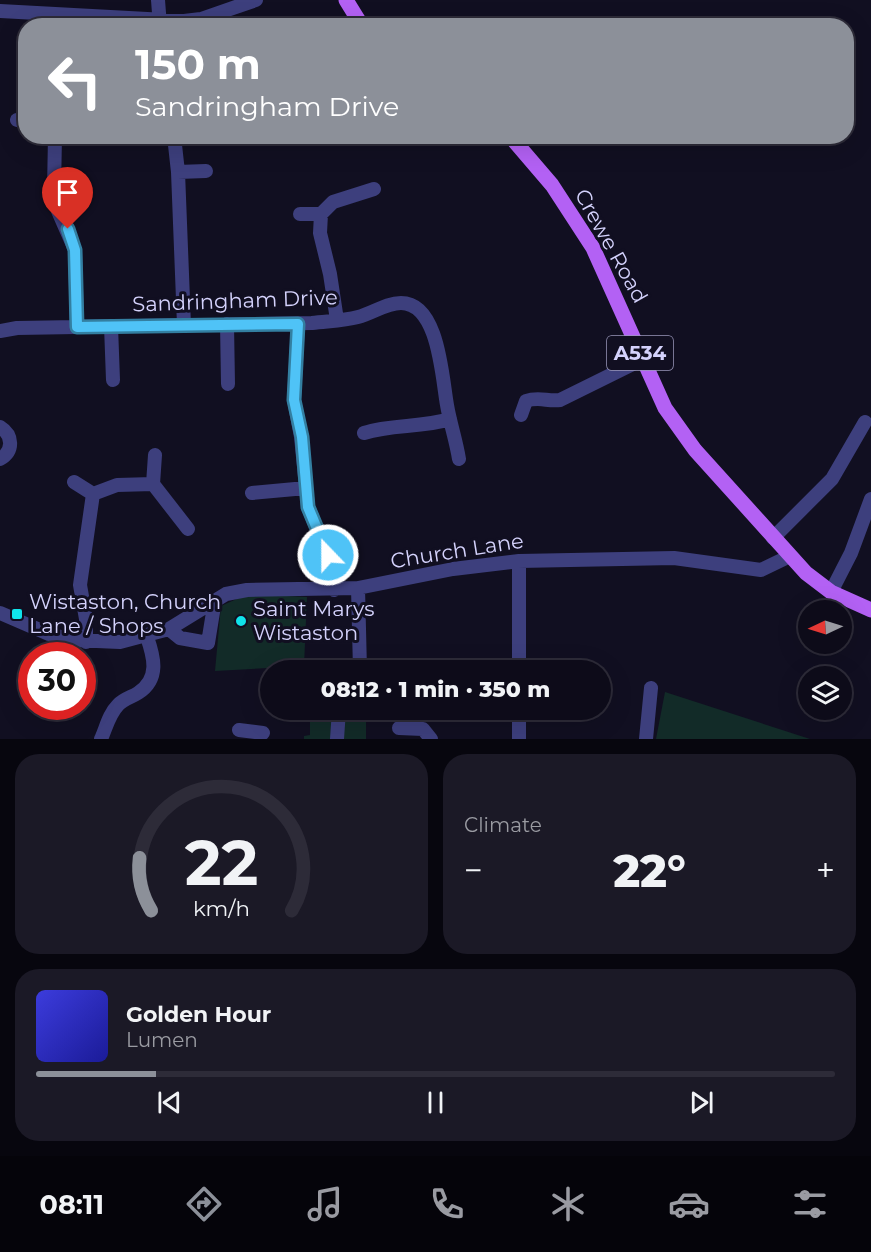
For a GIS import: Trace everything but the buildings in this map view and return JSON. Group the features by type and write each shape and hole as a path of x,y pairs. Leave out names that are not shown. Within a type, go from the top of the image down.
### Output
{"main road":[{"path":"346,0 357,18"},
{"name":"Crewe Road","path":"517,144 552,185 593,249 665,408 678,428 790,556"},
{"name":"A534","path":"790,556 831,592 871,610"}],"street":[{"path":"158,0 159,18"},
{"path":"204,18 256,0"},
{"path":"0,11 17,6 117,18"},
{"path":"55,144 54,189 58,211 75,250 77,327"},
{"path":"175,144 184,325"},
{"path":"178,172 206,171"},
{"path":"337,320 330,274 320,233 321,214 333,202 374,189"},
{"path":"300,214 321,214"},
{"name":"Sandringham Drive","path":"0,331 111,326 298,324 357,317 393,304 411,304 424,314 432,332 443,372 459,459"},
{"path":"227,324 227,385"},
{"path":"298,324 294,400 302,437 311,517 328,555 334,590"},
{"path":"111,326 113,382"},
{"path":"521,415 526,401 541,398 552,402 560,400 643,359"},
{"path":"364,433 389,427 434,424 450,419"},
{"path":"773,538 832,479 865,422"},
{"path":"0,427 7,432 11,444 7,454 0,459"},
{"path":"155,455 153,484 188,529"},
{"path":"74,482 93,494"},
{"path":"93,494 117,485 153,484"},
{"path":"252,493 306,488"},
{"path":"86,642 86,619 80,585 93,494"},
{"path":"831,592 851,553 871,499"},
{"name":"Church Lane","path":"96,642 120,642 147,637 169,629 226,594 248,590 358,588 453,569 519,561 675,558 761,570 790,556"},
{"path":"519,561 519,660"},
{"path":"358,588 360,660"},
{"path":"169,629 180,638 208,643 214,600"},
{"name":"Church Lane","path":"0,613 49,634 86,642"},
{"path":"101,739 113,710 120,702 142,691 151,681 154,660 147,637"},
{"path":"646,739 651,688"},
{"path":"337,739 338,720"},
{"path":"519,720 519,739"},
{"path":"399,728 423,729 431,739"},
{"path":"239,730 266,731"}],"green space":[{"path":"248,594 307,597 304,660 260,660 260,668 215,671 221,606"},
{"path":"665,692 810,739 656,739"},
{"path":"310,720 366,720 366,739 304,739 304,736 310,735"}],"place":[{"name":"Wistaston, Church Lane / Shops","path":"17,614"},
{"name":"Saint Marys Wistaston","path":"241,621"}],"route":[{"path":"68,229 75,250 77,327 298,324 294,400 302,437 308,507 328,555"}]}
